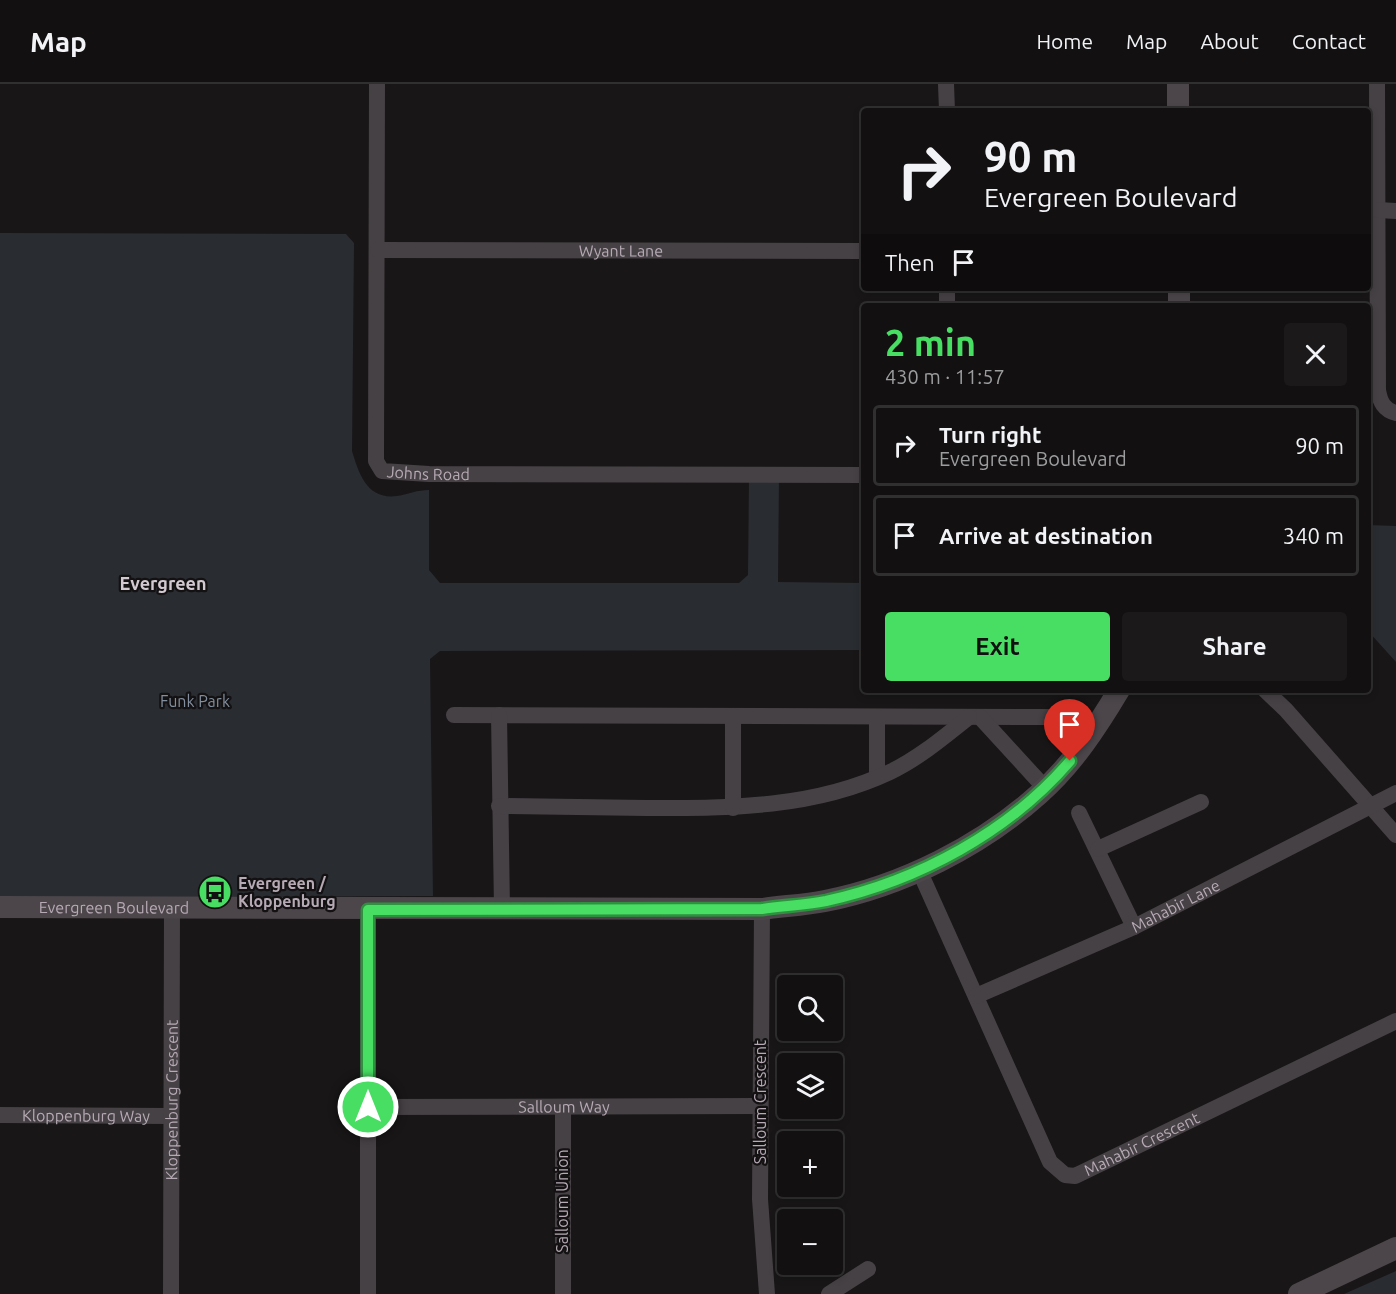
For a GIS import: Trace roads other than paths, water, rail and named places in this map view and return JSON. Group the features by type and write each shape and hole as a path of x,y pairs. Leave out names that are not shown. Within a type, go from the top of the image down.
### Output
{"street":[{"name":"Johns Road","path":"377,84 376,461 382,471 429,474 861,475"},
{"path":"946,84 946,108"},
{"path":"1178,84 1178,108"},
{"path":"1377,84 1378,390 1379,400 1385,408 1396,413"},
{"path":"1378,210 1396,212"},
{"name":"Wyant Lane","path":"378,250 861,251"},
{"name":"Evergreen Boulevard","path":"0,907 368,910 762,909 826,901 919,870 971,843 1021,809 1046,788 1093,732 1117,693"},
{"path":"1267,693 1286,710 1396,835"},
{"path":"454,715 1052,717"},
{"path":"499,715 502,909"},
{"path":"733,716 733,808"},
{"path":"877,717 877,777"},
{"path":"974,717 1046,788"},
{"path":"500,806 733,808 772,805 824,795 877,777 931,747 974,717"},
{"name":"Mahabir Lane","path":"976,996 1134,927 1396,792"},
{"path":"1098,849 1202,802"},
{"path":"1078,813 1098,849 1134,927"},
{"name":"Mahabir Crescent","path":"919,870 1050,1162 1065,1175 1075,1176 1396,1021"},
{"name":"Kloppenburg Crescent","path":"171,1294 172,907"},
{"name":"Salloum Crescent","path":"762,909 760,1199 767,1294"},
{"path":"368,910 368,1294"},
{"name":"Salloum Way","path":"368,1107 760,1106"},
{"name":"Salloum Union","path":"563,1108 563,1294"},
{"name":"Kloppenburg Way","path":"0,1115 171,1116"},
{"path":"1299,1294 1396,1248"},
{"path":"828,1294 868,1269"}],"place":[{"name":"Evergreen / Kloppenburg","path":"215,892"}],"district":[{"name":"Evergreen","path":"163,584"}],"park label":[{"name":"Funk Park","path":"195,701"}]}
